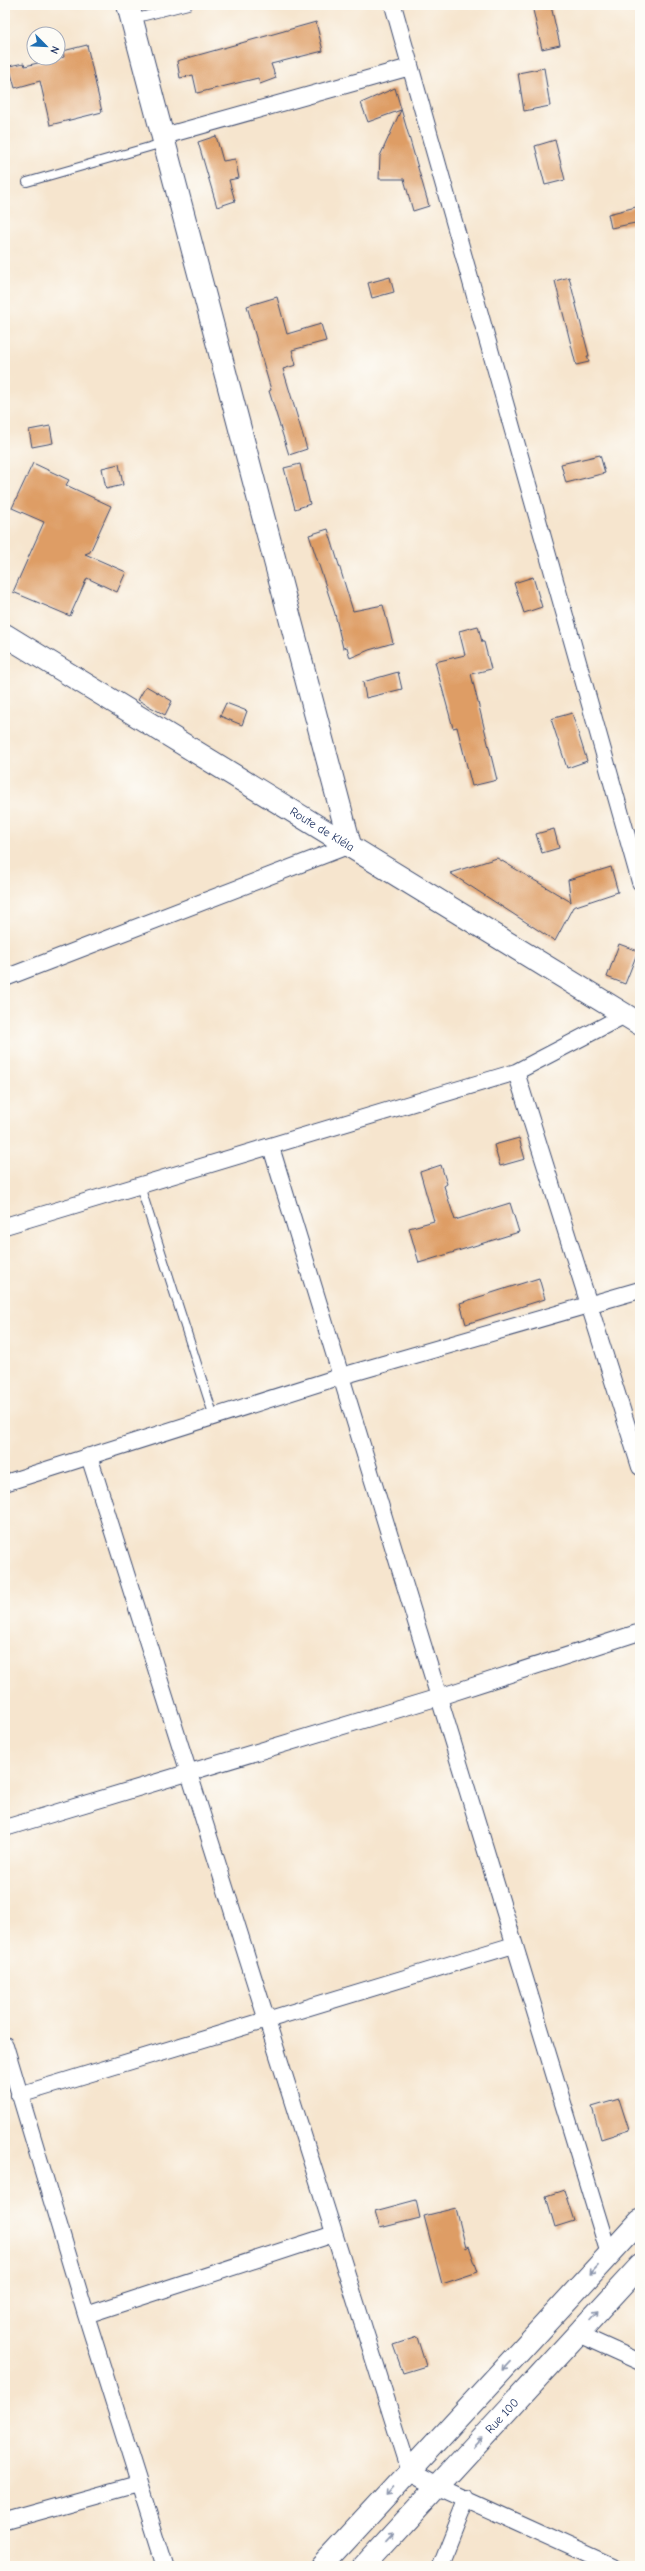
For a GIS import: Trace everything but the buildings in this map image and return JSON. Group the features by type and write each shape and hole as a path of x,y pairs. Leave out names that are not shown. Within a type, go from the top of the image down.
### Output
{"street":[{"path":"393,5 640,882"},
{"path":"5,978 350,845 130,12"},
{"path":"164,139 410,67"},
{"name":"Route de Kléla","path":"5,635 633,1019"},
{"path":"5,1226 516,1072 633,1019"},
{"path":"516,1072 640,1467"},
{"path":"271,1147 609,2254"},
{"path":"5,1483 342,1376 589,1303 640,1290"},
{"path":"90,1456 190,1772 266,2022 409,2471 437,2486 467,2498 613,2566"},
{"path":"5,1828 439,1697 640,1632"},
{"path":"20,2095 266,2022 514,1945"},
{"path":"5,2045 86,2315 165,2566"},
{"path":"322,2566 640,2221"},
{"path":"86,2315 334,2234"},
{"name":"Rue 100","path":"364,2566 640,2266"},
{"path":"578,2334 640,2362"},
{"path":"5,2521 138,2484"},
{"path":"440,2566 467,2498"}],"lane":[{"path":"130,12 188,5"},
{"path":"27,182 164,139"},
{"path":"140,1186 214,1417"}]}
